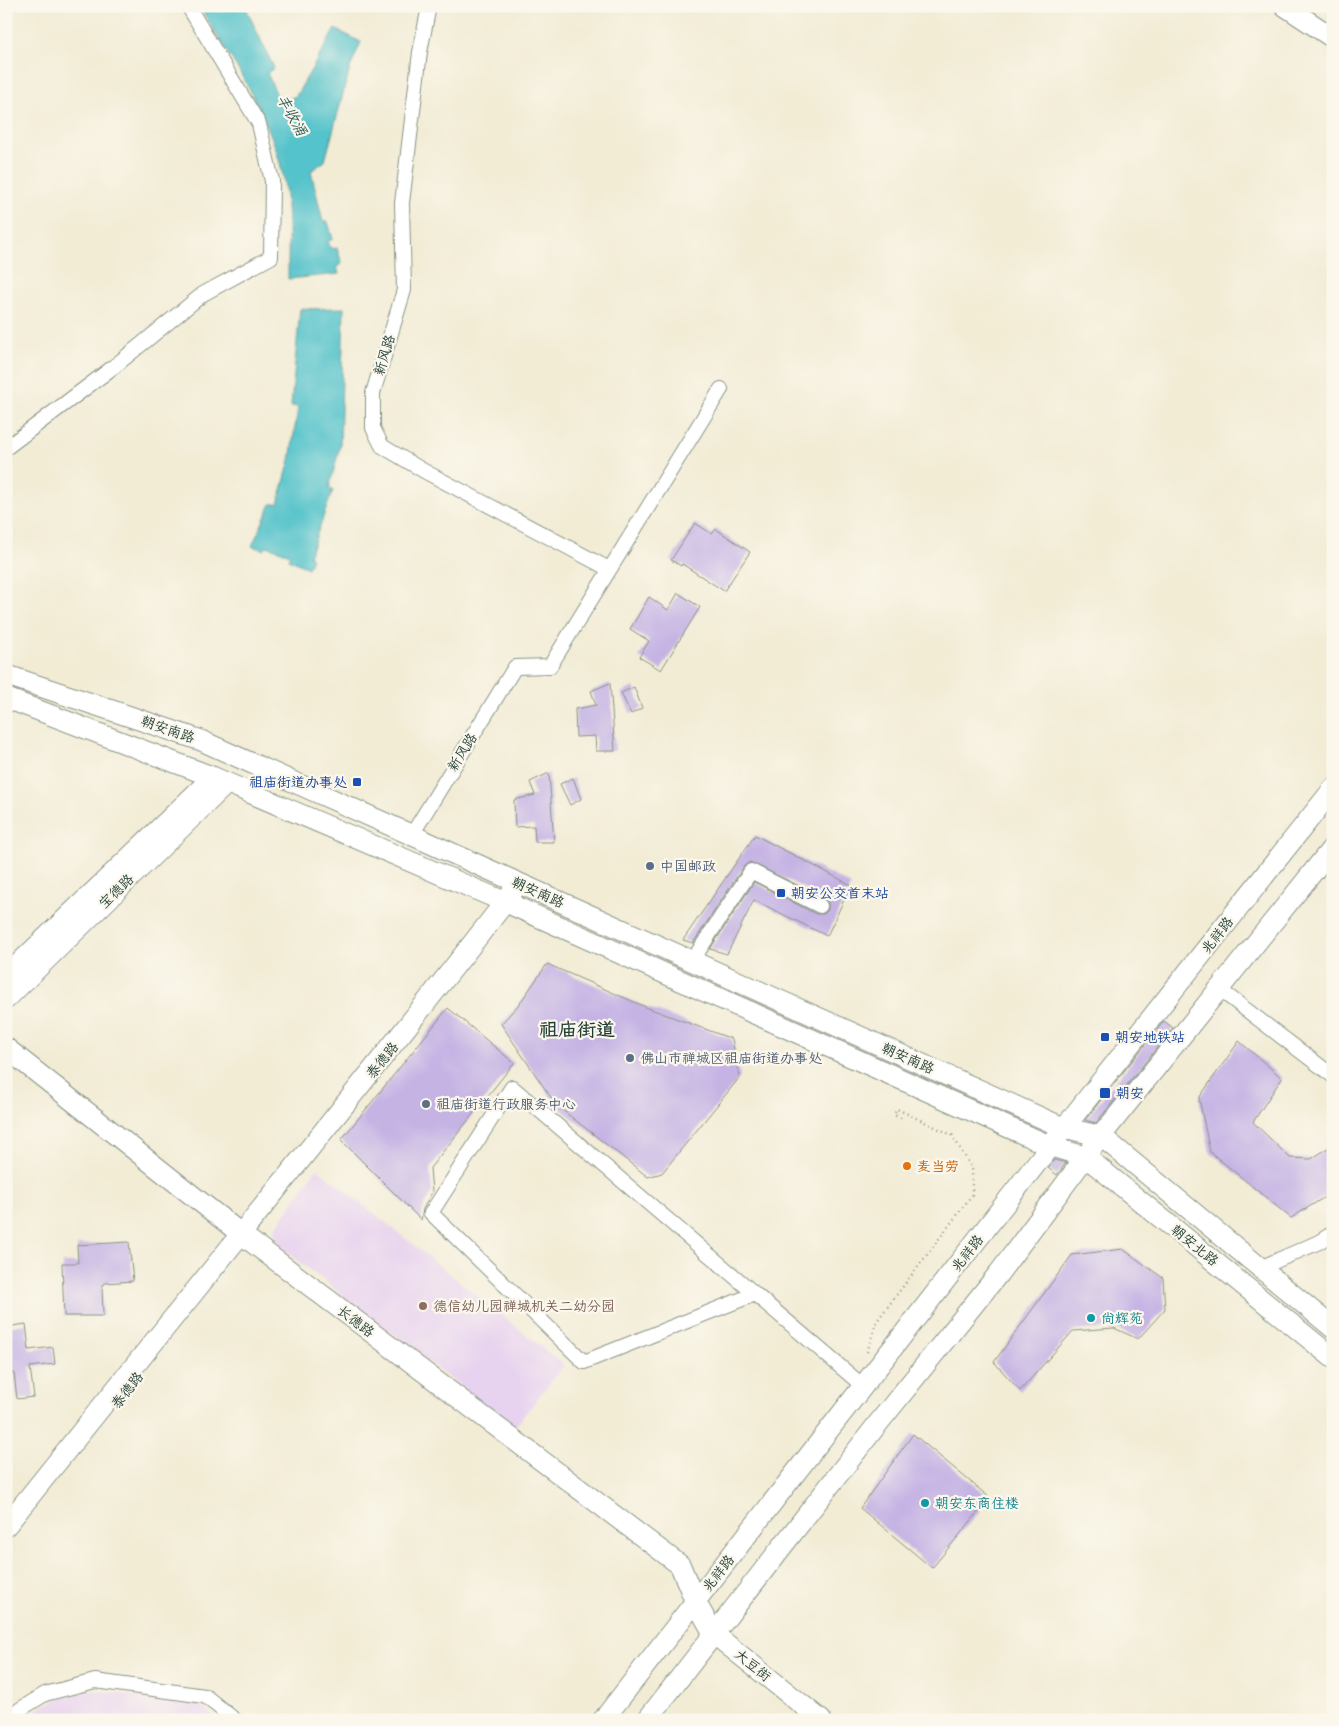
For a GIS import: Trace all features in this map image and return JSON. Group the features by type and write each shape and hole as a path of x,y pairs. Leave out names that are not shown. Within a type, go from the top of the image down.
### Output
{"main road":[{"path":"1285,6 1333,38"},
{"name":"朝安南路","path":"6,675 200,740 1064,1128"},
{"name":"朝安南路","path":"6,698 219,780 505,902 1050,1146"},
{"name":"宝德路","path":"6,976 219,780"},
{"name":"宝德路","path":"6,999 219,780"},
{"name":"兆祥路","path":"603,1720 1064,1128 1333,789"},
{"path":"648,1720 876,1426 999,1272 1101,1136 1333,847"},
{"name":"泰德路","path":"6,1526 205,1276 394,1046 519,884"},
{"name":"长德路","path":"6,1048 241,1234 680,1565 695,1601"},
{"name":"朝安北路","path":"1064,1128 1101,1136 1333,1328"},
{"name":"朝安北路","path":"1050,1146 1086,1157 1333,1358"},
{"name":"泰德路","path":"6,1542 215,1279 241,1234"},
{"name":"大豆街","path":"695,1601 714,1634 821,1720"}],"street":[{"path":"6,448 116,365 203,294 271,258 272,181 259,124 188,6"},
{"name":"新风路","path":"429,6 420,52 402,203 404,290 372,393 373,428 382,446 424,471 609,569"},
{"name":"新风路","path":"411,836 515,667 550,666 721,389"},
{"path":"692,961 751,871 820,906"},
{"path":"1219,989 1333,1076"},
{"path":"755,1294 584,1362 431,1213 512,1087 755,1294 863,1386"},
{"path":"1260,1268 1319,1242 1333,1233"},
{"path":"6,1718 45,1694 95,1681 205,1696 235,1720"}],"path":[{"path":"867,1353 877,1321 972,1195 972,1168 952,1135 897,1109 894,1115 903,1119"}],"shaded area":[{"name":"德信幼儿园禅城机关二幼分园","path":"317,1168 564,1365 514,1428 280,1247 274,1230"},
{"path":"87,1689 200,1705 219,1720 23,1720 48,1703"}],"water":[{"name":"丰收涌","path":"199,6 245,6 274,68 267,73 280,102 296,96 335,29 361,42 350,68 325,161 311,171 323,222 328,222 333,239 328,241 331,249 337,248 342,264 337,266 339,274 288,279 287,202 277,153 269,130 237,67"},
{"path":"344,308 340,446 329,489 333,490 309,556 312,558 308,568 288,559 290,554 267,546 264,550 252,546 271,504 278,504 290,460 298,407 291,406 300,309"}],"building":[{"path":"695,523 712,534 716,529 750,552 724,591 682,564 681,566 671,560"},
{"path":"678,593 700,607 661,670 639,657 649,641 630,629 649,597 668,610"},
{"path":"610,683 615,751 596,751 595,736 576,737 575,709 596,705 591,691"},
{"path":"634,687 642,708 631,714 621,693"},
{"path":"549,773 554,842 535,842 534,826 515,827 514,800 535,795 530,782"},
{"path":"573,778 581,799 570,805 560,784"},
{"name":"朝安公交首末站","path":"755,835 851,885 827,936 754,900 727,954 710,949 754,882 816,914 824,914 828,910 828,902 824,898 750,862 744,866 693,943 683,940"},
{"name":"佛山市禅城区祖庙街道办事处","path":"547,964 648,1008 732,1039 740,1077 662,1173 648,1177 556,1105 501,1024 520,1003"},
{"name":"祖庙街道行政服务中心","path":"448,1008 514,1063 430,1168 432,1192 423,1209 421,1220 341,1140"},
{"path":"1164,1021 1173,1028 1096,1123 1085,1120"},
{"path":"1239,1041 1282,1078 1253,1122 1290,1158 1311,1159 1333,1145 1333,1192 1291,1218 1210,1152 1199,1098"},
{"path":"1054,1160 1066,1163 1057,1175 1048,1168"},
{"path":"129,1242 133,1281 105,1283 102,1286 103,1316 64,1316 62,1263 78,1263 77,1245"},
{"name":"尚辉苑","path":"1123,1249 1163,1278 1165,1309 1138,1339 1114,1328 1073,1331 1020,1391 994,1362 1072,1255"},
{"path":"26,1324 29,1350 53,1347 55,1364 30,1367 34,1397 17,1399 14,1373 6,1374 6,1327"},
{"name":"朝安东商住楼","path":"913,1434 990,1498 932,1568 860,1508"}],"place":[{"name":"祖庙街道办事处","path":"357,782"},
{"name":"中国邮政","path":"650,866"},
{"name":"朝安公交首末站","path":"781,893"},
{"name":"朝安地铁站","path":"1105,1037"},
{"name":"佛山市禅城区祖庙街道办事处","path":"630,1058"},
{"name":"朝安","path":"1105,1093"},
{"name":"祖庙街道行政服务中心","path":"426,1104"},
{"name":"麦当劳","path":"907,1166"},
{"name":"德信幼儿园禅城机关二幼分园","path":"423,1306"},
{"name":"尚辉苑","path":"1091,1318"},
{"name":"朝安东商住楼","path":"925,1503"}],"district":[{"name":"祖庙街道","path":"577,1029"}]}
